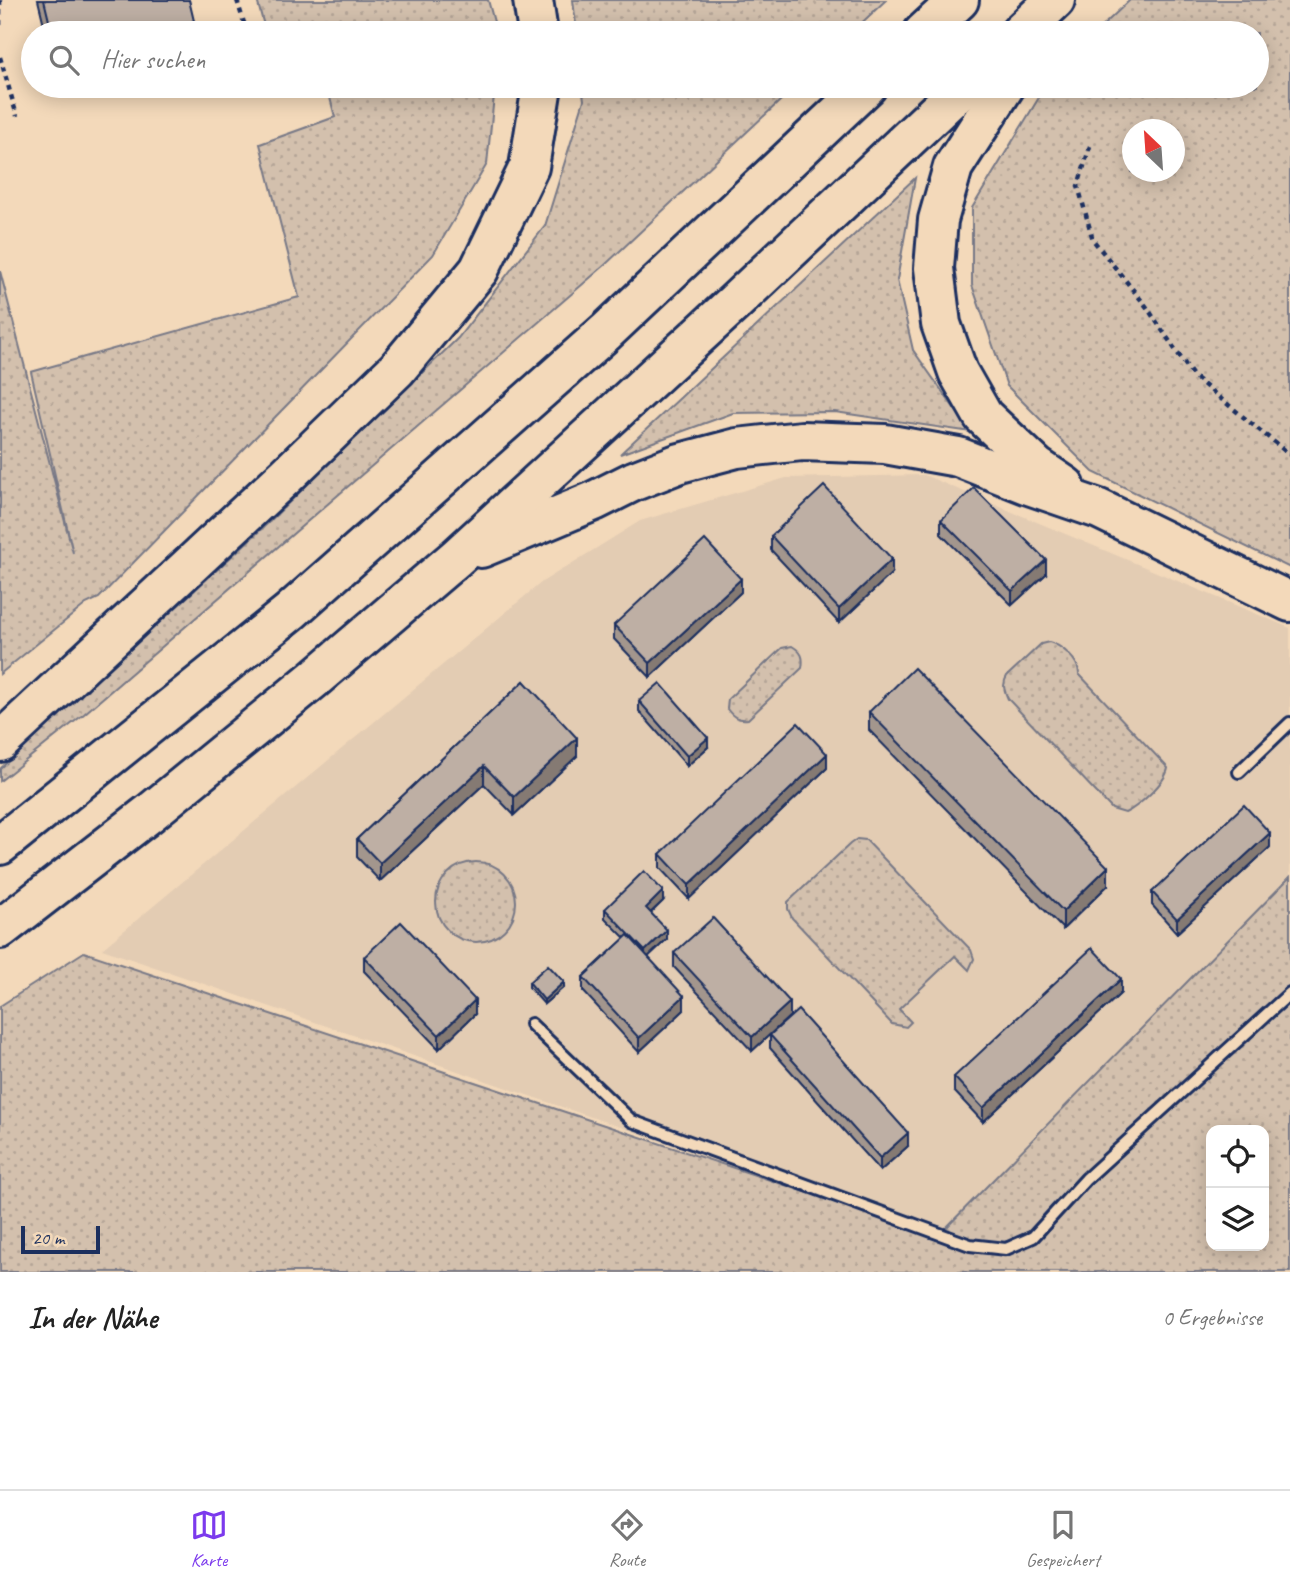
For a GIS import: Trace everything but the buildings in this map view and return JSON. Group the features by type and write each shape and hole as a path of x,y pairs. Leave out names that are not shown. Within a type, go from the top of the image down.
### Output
{"highway":[{"path":"533,0 536,21"},
{"path":"936,21 958,0"},
{"path":"1033,21 1055,0"},
{"path":"1052,21 1067,0"},
{"path":"0,741 286,476 397,369 479,270 529,167 540,98"},
{"path":"0,845 290,612 606,332 854,98"},
{"path":"0,929 160,805 456,558 723,313 951,98"},
{"path":"996,98 953,167 938,220 933,268 941,324 958,372 983,416 1037,467 1098,509"},
{"path":"456,558 680,463 737,448 802,441 885,444 958,457 1098,509 1290,601"}],"lane":[{"path":"1239,772 1290,723"},
{"path":"531,1024 632,1121 970,1245 1006,1249 1033,1237 1086,1179 1290,993"}],"path":[{"path":"0,0 0,25"},
{"path":"237,0 243,21"},
{"path":"0,57 17,116"},
{"path":"1090,146 1078,186 1093,240 1146,306 1193,376 1290,455"}],"shaded area":[{"path":"257,0 488,0 494,21 263,21"},
{"path":"573,0 886,0 864,21 576,21"},
{"path":"1130,0 1290,0 1290,568 1093,472 1007,386 972,285 972,208 1039,98 1269,98 1269,21 1108,21"},
{"path":"330,98 494,98 487,164 433,255 99,598 86,604 0,674 0,271 73,553 31,372 299,297 260,144 335,117"},
{"path":"783,98 605,265 84,714 0,781 0,769 268,523 458,338 545,226 584,100"},
{"path":"915,178 897,280 913,350 971,432 835,412 733,413 620,454"},
{"path":"924,475 1290,628 1290,877 938,1236 102,949 542,582 640,521 786,478"},
{"path":"1049,642 1068,654 1076,664 1079,674 1168,768 1151,794 1125,813 1112,809 1008,699 1004,687 1007,676 1041,644"},
{"path":"792,646 802,655 802,668 748,719 733,716 727,709 728,699 782,648"},
{"path":"857,839 866,840 971,950 974,959 969,970 955,956 899,1009 911,1022 906,1027 892,1024 792,918 788,909 788,902"},
{"path":"476,862 491,865 504,874 513,887 516,902 513,917 504,930 491,939 476,942 461,939 448,930 439,917 436,902 439,887 448,874 461,865"},
{"path":"1290,877 1290,1272 0,1272 0,1006 84,952 938,1236"}]}
